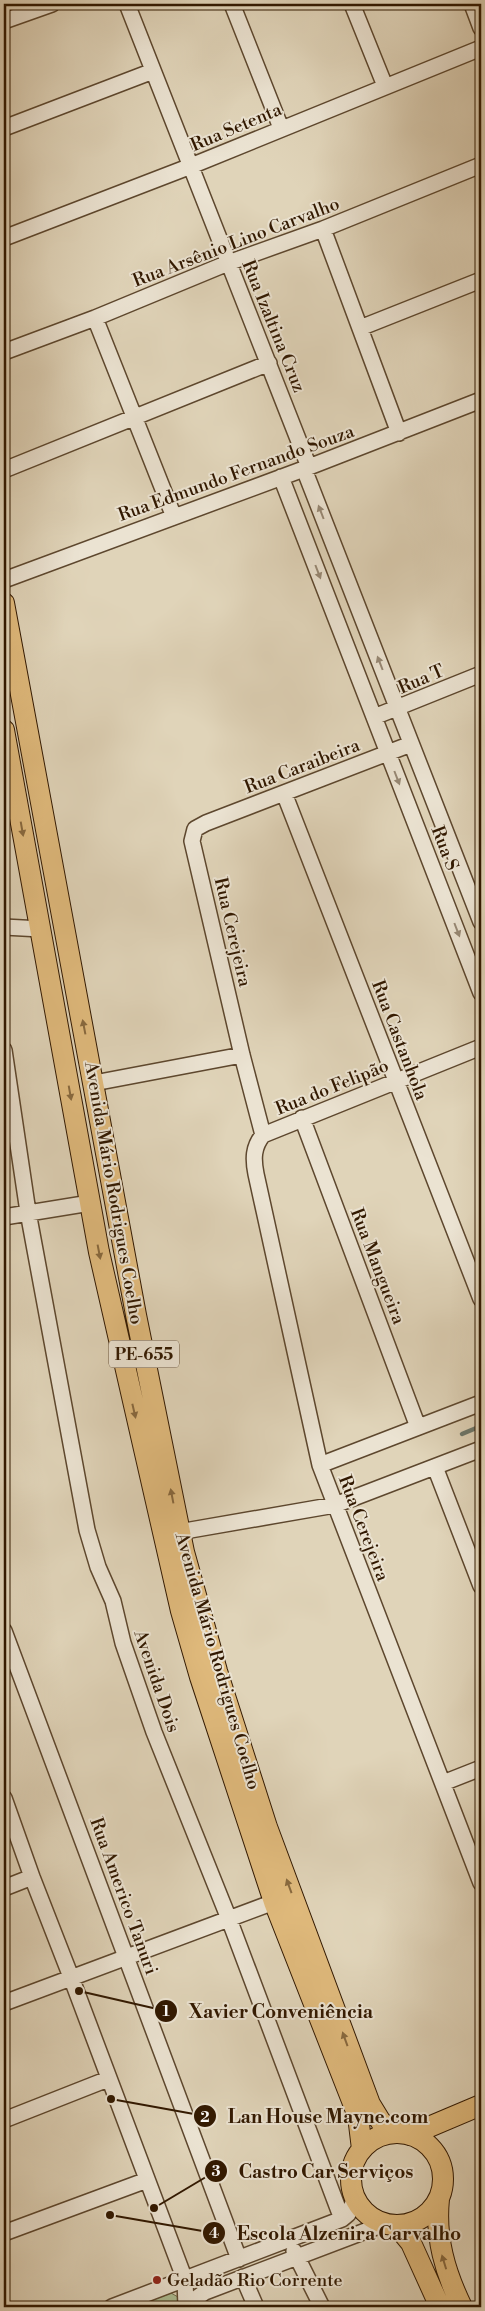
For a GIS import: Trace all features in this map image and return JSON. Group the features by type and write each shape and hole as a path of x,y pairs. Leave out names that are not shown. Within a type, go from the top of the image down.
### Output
{"main road":[{"name":"Avenida Mário Rodrigues Coelho","path":"4,603 136,1315 179,1532 220,1680 267,1827 317,1964 370,2104 382,2122 404,2134"},
{"name":"Avenida Mário Rodrigues Coelho","path":"4,730 90,1203 122,1357 181,1611 203,1686 274,1902 358,2116 362,2149"},
{"path":"440,2307 411,2243 391,2225 372,2218 363,2211 355,2199 351,2186 351,2173 355,2160 362,2149 372,2140 384,2134 404,2134 481,2105"},
{"name":"PE-655","path":"404,2134 423,2140 433,2149 440,2160 443,2180 438,2217 442,2258 462,2307"},
{"path":"391,2225 410,2224 422,2218 432,2210 440,2199"}],"street":[{"path":"4,20 52,4"},
{"name":"Rua Izaltina Cruz","path":"127,4 269,363 306,468 398,708"},
{"path":"232,4 281,128"},
{"path":"352,4 385,86"},
{"path":"472,4 481,28"},
{"name":"Rua Setenta","path":"4,238 191,166 481,48"},
{"path":"4,128 153,71"},
{"name":"Rua Arsênio Lino Carvalho","path":"4,352 95,318 228,263 323,229 481,165"},
{"path":"323,229 399,433"},
{"path":"360,328 481,280"},
{"path":"95,318 174,516"},
{"path":"4,470 269,363"},
{"name":"Rua Edmundo Fernando Souza","path":"4,580 399,433 481,400"},
{"name":"Rua S","path":"282,477 481,993"},
{"name":"Rua T","path":"374,716 481,674"},
{"name":"Rua S","path":"398,708 481,922"},
{"name":"Rua Caraibeira","path":"206,823 411,744"},
{"name":"Rua Castanhola","path":"284,793 481,1299"},
{"name":"Rua Cerejeira","path":"206,823 195,829 192,841 242,1055"},
{"path":"4,927 40,929"},
{"name":"Rua do Felipão","path":"256,1174 255,1148 263,1134 481,1047"},
{"name":"Avenida Dois","path":"4,1050 28,1212 74,1448 87,1530 98,1567 113,1601 123,1643 154,1732 228,1919 342,2219"},
{"path":"94,1083 242,1055 263,1134"},
{"name":"Rua Mangueira","path":"302,1118 418,1426"},
{"name":"Rua Cerejeira","path":"256,1174 320,1465 481,1883"},
{"path":"4,1217 90,1203"},
{"path":"320,1465 481,1403"},
{"path":"179,1532 335,1505 481,1449"},
{"path":"435,1467 481,1586"},
{"name":"Rua Americo Tanuri","path":"4,1631 239,2259"},
{"path":"443,1783 481,1768"},
{"path":"4,1798 32,1877 72,1977 108,2079 185,2280 185,2307"},
{"path":"4,1888 32,1877"},
{"path":"4,2003 274,1902"},
{"path":"4,2120 108,2079"},
{"path":"4,2233 147,2180"},
{"path":"112,2307 342,2219 348,2214 355,2199"},
{"path":"185,2307 205,2292 391,2225"},
{"path":"289,2240 322,2307"},
{"path":"243,2277 256,2307"}],"green space":[{"path":"171,2293 178,2297 179,2305 175,2307 134,2307"}],"waterway":[{"path":"462,1434 481,1426"}],"place":[{"name":"Xavier Conveniência","path":"79,1991"},
{"name":"Lan House Mayne.com","path":"111,2099"},
{"name":"Castro Car Serviços","path":"154,2208"},
{"name":"Escola Alzenira Carvalho","path":"110,2215"},
{"name":"Geladão Rio Corrente","path":"157,2280"}]}
